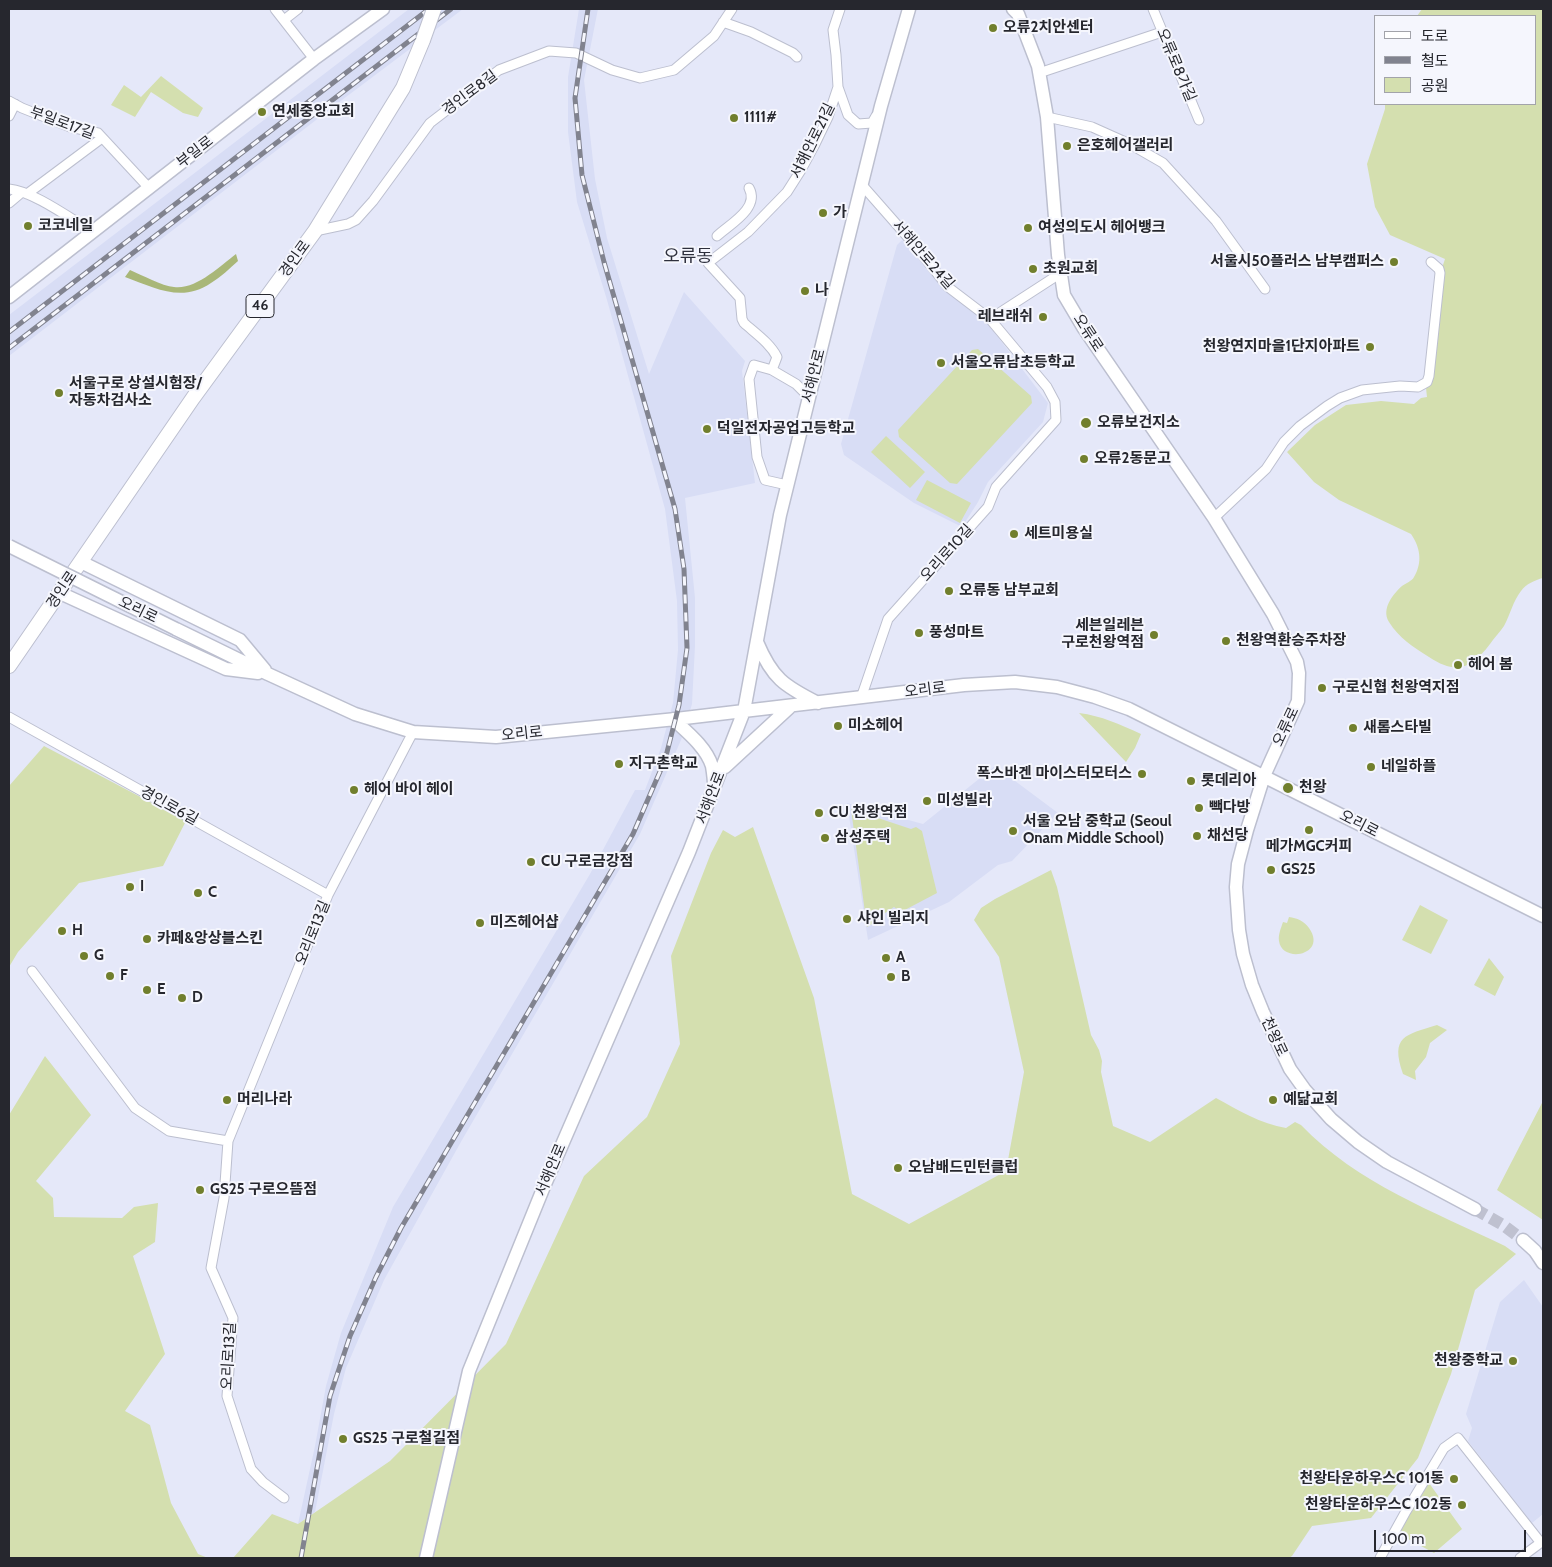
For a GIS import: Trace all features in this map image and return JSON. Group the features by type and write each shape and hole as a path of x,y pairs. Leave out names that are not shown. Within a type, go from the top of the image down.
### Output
{"main road":[{"name":"부일로","path":"9,298 314,59 383,9"},
{"name":"경인로","path":"9,666 193,398 315,231 403,88 434,9"},
{"name":"서해안로","path":"426,1558 469,1371 545,1184 689,852 744,711 787,485 881,106 909,9"},
{"name":"오류로","path":"1017,10 1038,66 1047,118 1048,148 1064,295 1083,327 1214,518 1273,614 1291,649 1299,673 1298,701 1264,776"},
{"name":"오리로","path":"9,546 268,674 355,714 412,732 496,737 818,703 964,685 1015,682 1058,687 1095,696 1129,709 1543,916"},
{"name":"오리로","path":"81,562 240,640 268,674"},
{"name":"오리로","path":"60,593 226,669 268,674"},
{"path":"757,642 764,659 774,674 784,684 818,703"},
{"path":"721,770 791,706"},
{"path":"672,719 708,755 712,767 714,787"},
{"name":"천왕로","path":"1264,776 1238,864 1236,887 1243,954 1252,985 1278,1047 1290,1069 1305,1090 1331,1118 1358,1142 1387,1162 1475,1209"},
{"path":"1523,1240 1543,1263"}],"street":[{"path":"275,9 314,59"},
{"path":"284,20 298,9"},
{"name":"경인로8길","path":"315,231 348,224 356,220 373,201 430,123 498,70 549,52 567,52 576,53 612,70 640,78 674,70 714,36 732,9"},
{"name":"서해안로21길","path":"840,9 832,30 838,88 848,115 858,124 872,123 881,106"},
{"name":"오류로8가길","path":"1153,9 1199,120"},
{"path":"723,22 751,32 793,52 797,57"},
{"path":"1039,74 1162,32"},
{"name":"서해안로21길","path":"772,370 777,357 776,354 771,347 744,323 742,320 740,298 708,263 748,232 787,192 814,146 828,117 838,88"},
{"name":"부일로17길","path":"9,116 12,102 22,108 70,127 98,134 149,188"},
{"path":"1047,118 1092,127 1130,144 1162,163 1216,221 1265,289"},
{"path":"9,203 102,138"},
{"name":"서해안로24길","path":"862,185 913,243 948,287 990,319 1047,387 1055,402 1056,420"},
{"path":"717,236 750,205 752,194 749,188"},
{"path":"9,189 17,189 42,201 93,232"},
{"path":"1214,518 1254,482 1266,469 1284,442 1300,426 1333,402 1362,390 1400,386 1418,387 1427,382 1440,273 1439,269 1431,262"},
{"path":"990,319 1061,273"},
{"path":"787,485 764,480 757,457 749,379 754,365 772,370 796,384 809,397"},
{"name":"오리로10길","path":"860,698 888,619 988,507 996,487 1056,420"},
{"name":"경인로6길","path":"9,717 328,895"},
{"name":"오리로13길","path":"284,1498 263,1482 251,1469 227,1396 233,1318 211,1268 224,1198 228,1140 328,895 412,732"},
{"path":"32,971 135,1108 169,1132 228,1140"},
{"path":"1380,1558 1444,1448 1458,1438 1542,1542 1520,1558"}],"shaded area":[{"path":"409,9 463,9 9,356 9,315"},
{"path":"579,9 598,9 584,80 595,179 607,238 649,374 684,292 745,361 742,371 755,483 685,498 695,598 695,646 692,704 681,740 640,834 462,1140 384,1280 346,1368 334,1414 315,1512 298,1524 326,1386 341,1333 393,1207 590,874 635,790 645,790 661,748 673,703 678,650 677,601 665,509 607,300 577,202 568,132 568,77"},
{"name":"서울오류남초등학교","path":"902,240 948,289 988,324 1048,403 1043,422 988,482 962,527 914,503 844,455 841,444 897,245"},
{"path":"236,254 238,261 222,275 200,289 190,292 168,292 125,277 130,270 164,285 182,287 199,281"},
{"path":"995,766 1058,813 1012,861 998,865 949,902 868,940 847,803 923,824"},
{"name":"천왕중학교","path":"1524,1280 1543,1307 1543,1514 1532,1523 1468,1441 1472,1428 1466,1414 1500,1302"}],"green space":[{"path":"1422,9 1543,9 1543,578 1525,586 1516,599 1504,626 1476,659 1462,667 1447,666 1439,663 1412,646 1397,633 1387,617 1387,607 1392,597 1413,578 1419,566 1417,544 1411,534 1339,500 1314,482 1287,452 1315,425 1346,405 1381,401 1414,404 1421,398 1427,397 1426,388 1432,384 1445,259 1390,235 1375,207 1367,164 1385,105 1537,105 1537,15 1418,15"},
{"path":"161,76 203,108 198,117 183,113 151,92 135,117 111,105 124,85 141,97"},
{"path":"978,349 1031,396 1032,403 957,484 950,483 899,437 898,430 972,350"},
{"path":"886,436 925,472 910,488 871,452"},
{"path":"927,480 971,503 960,523 916,500"},
{"path":"1079,713 1103,718 1141,734 1126,762"},
{"path":"44,746 186,821 163,866 79,883 18,952 9,967 9,786"},
{"path":"851,809 911,829 916,827 922,831 937,893 901,912 894,907 867,927"},
{"path":"753,827 814,998 852,1194 909,1224 1006,1171 1024,1072 999,957 974,920 981,908 1051,870 1057,887 1091,1035 1099,1050 1102,1061 1101,1072 1113,1126 1150,1142 1216,1098 1250,1116 1277,1126 1286,1128 1295,1122 1301,1125 1323,1146 1372,1180 1424,1208 1505,1246 1516,1254 1475,1290 1451,1374 1418,1458 1371,1518 1312,1526 1289,1558 233,1558 272,1514 298,1524 390,1461 506,1344 584,1176 647,1117 680,1044 671,956 711,853 723,830 735,837"},
{"path":"1420,905 1448,920 1431,954 1402,940"},
{"path":"1289,917 1298,919 1309,928 1313,937 1313,945 1309,950 1295,954 1282,948 1279,934 1283,922 1287,923"},
{"path":"1489,958 1504,977 1495,996 1474,985"},
{"path":"1437,1025 1447,1030 1430,1043 1426,1057 1415,1071 1416,1080 1403,1074 1398,1052 1403,1039 1416,1032"},
{"path":"45,1056 91,1115 36,1181 53,1198 54,1217 122,1218 134,1207 158,1203 155,1242 133,1256 165,1354 125,1411 150,1425 171,1503 198,1554 208,1558 9,1558 9,1115"},
{"path":"1543,1101 1543,1220 1497,1190"},
{"path":"1429,1483 1462,1529 1434,1553 1397,1533"}],"tunnel":[{"path":"1475,1209 1503,1225 1523,1240"}],"railway":[{"path":"9,332 429,9"},
{"path":"9,348 451,9"},
{"path":"301,1558 330,1396 350,1336 376,1277 401,1228 633,834 665,760 679,705 687,648 684,569 675,509 604,262 582,175 575,98 588,9"}],"place":[{"name":"오류2치안센터","path":"993,28"},
{"name":"연세중앙교회","path":"262,112"},
{"name":"1111#","path":"734,118"},
{"name":"은호헤어갤러리","path":"1067,146"},
{"name":"가","path":"823,213"},
{"name":"코코네일","path":"28,226"},
{"name":"여성의도시 헤어뱅크","path":"1028,228"},
{"name":"서울시50플러스 남부캠퍼스","path":"1394,262"},
{"name":"초원교회","path":"1033,269"},
{"name":"나","path":"805,291"},
{"name":"레브래쉬","path":"1043,317"},
{"name":"천왕연지마을1단지아파트","path":"1370,347"},
{"name":"서울오류남초등학교","path":"941,363"},
{"name":"서울구로 상설시험장/ 자동차검사소","path":"59,393"},
{"name":"오류보건지소","path":"1086,423"},
{"name":"덕일전자공업고등학교","path":"707,429"},
{"name":"오류2동문고","path":"1084,459"},
{"name":"세트미용실","path":"1014,534"},
{"name":"오류동 남부교회","path":"949,591"},
{"name":"풍성마트","path":"919,633"},
{"name":"세븐일레븐 구로천왕역점","path":"1154,635"},
{"name":"천왕역환승주차장","path":"1226,641"},
{"name":"헤어 봄","path":"1458,665"},
{"name":"구로신협 천왕역지점","path":"1322,688"},
{"name":"미소헤어","path":"838,726"},
{"name":"새롬스타빌","path":"1353,728"},
{"name":"지구촌학교","path":"619,764"},
{"name":"네일하플","path":"1371,767"},
{"name":"폭스바겐 마이스터모터스","path":"1142,774"},
{"name":"롯데리아","path":"1191,781"},
{"name":"천왕","path":"1288,788"},
{"name":"헤어 바이 헤이","path":"354,790"},
{"name":"미성빌라","path":"927,801"},
{"name":"빽다방","path":"1199,808"},
{"name":"CU 천왕역점","path":"819,813"},
{"name":"메가MGC커피","path":"1309,830"},
{"name":"서울 오남 중학교 (Seoul Onam Middle School)","path":"1013,831"},
{"name":"채선당","path":"1197,836"},
{"name":"삼성주택","path":"825,838"},
{"name":"CU 구로금강점","path":"531,862"},
{"name":"GS25","path":"1271,870"},
{"name":"I","path":"130,887"},
{"name":"C","path":"198,893"},
{"name":"샤인 빌리지","path":"847,919"},
{"name":"미즈헤어샵","path":"480,923"},
{"name":"H","path":"62,931"},
{"name":"카페&앙상블스킨","path":"147,939"},
{"name":"G","path":"84,956"},
{"name":"A","path":"886,958"},
{"name":"F","path":"110,976"},
{"name":"B","path":"891,977"},
{"name":"E","path":"147,990"},
{"name":"D","path":"182,998"},
{"name":"머리나라","path":"227,1100"},
{"name":"예닮교회","path":"1273,1100"},
{"name":"오남배드민턴클럽","path":"898,1168"},
{"name":"GS25 구로으뜸점","path":"200,1190"},
{"name":"천왕중학교","path":"1513,1361"},
{"name":"GS25 구로철길점","path":"343,1439"},
{"name":"천왕타운하우스C 101동","path":"1454,1479"},
{"name":"천왕타운하우스C 102동","path":"1462,1505"}],"district":[{"name":"오류동","path":"688,257"}]}
